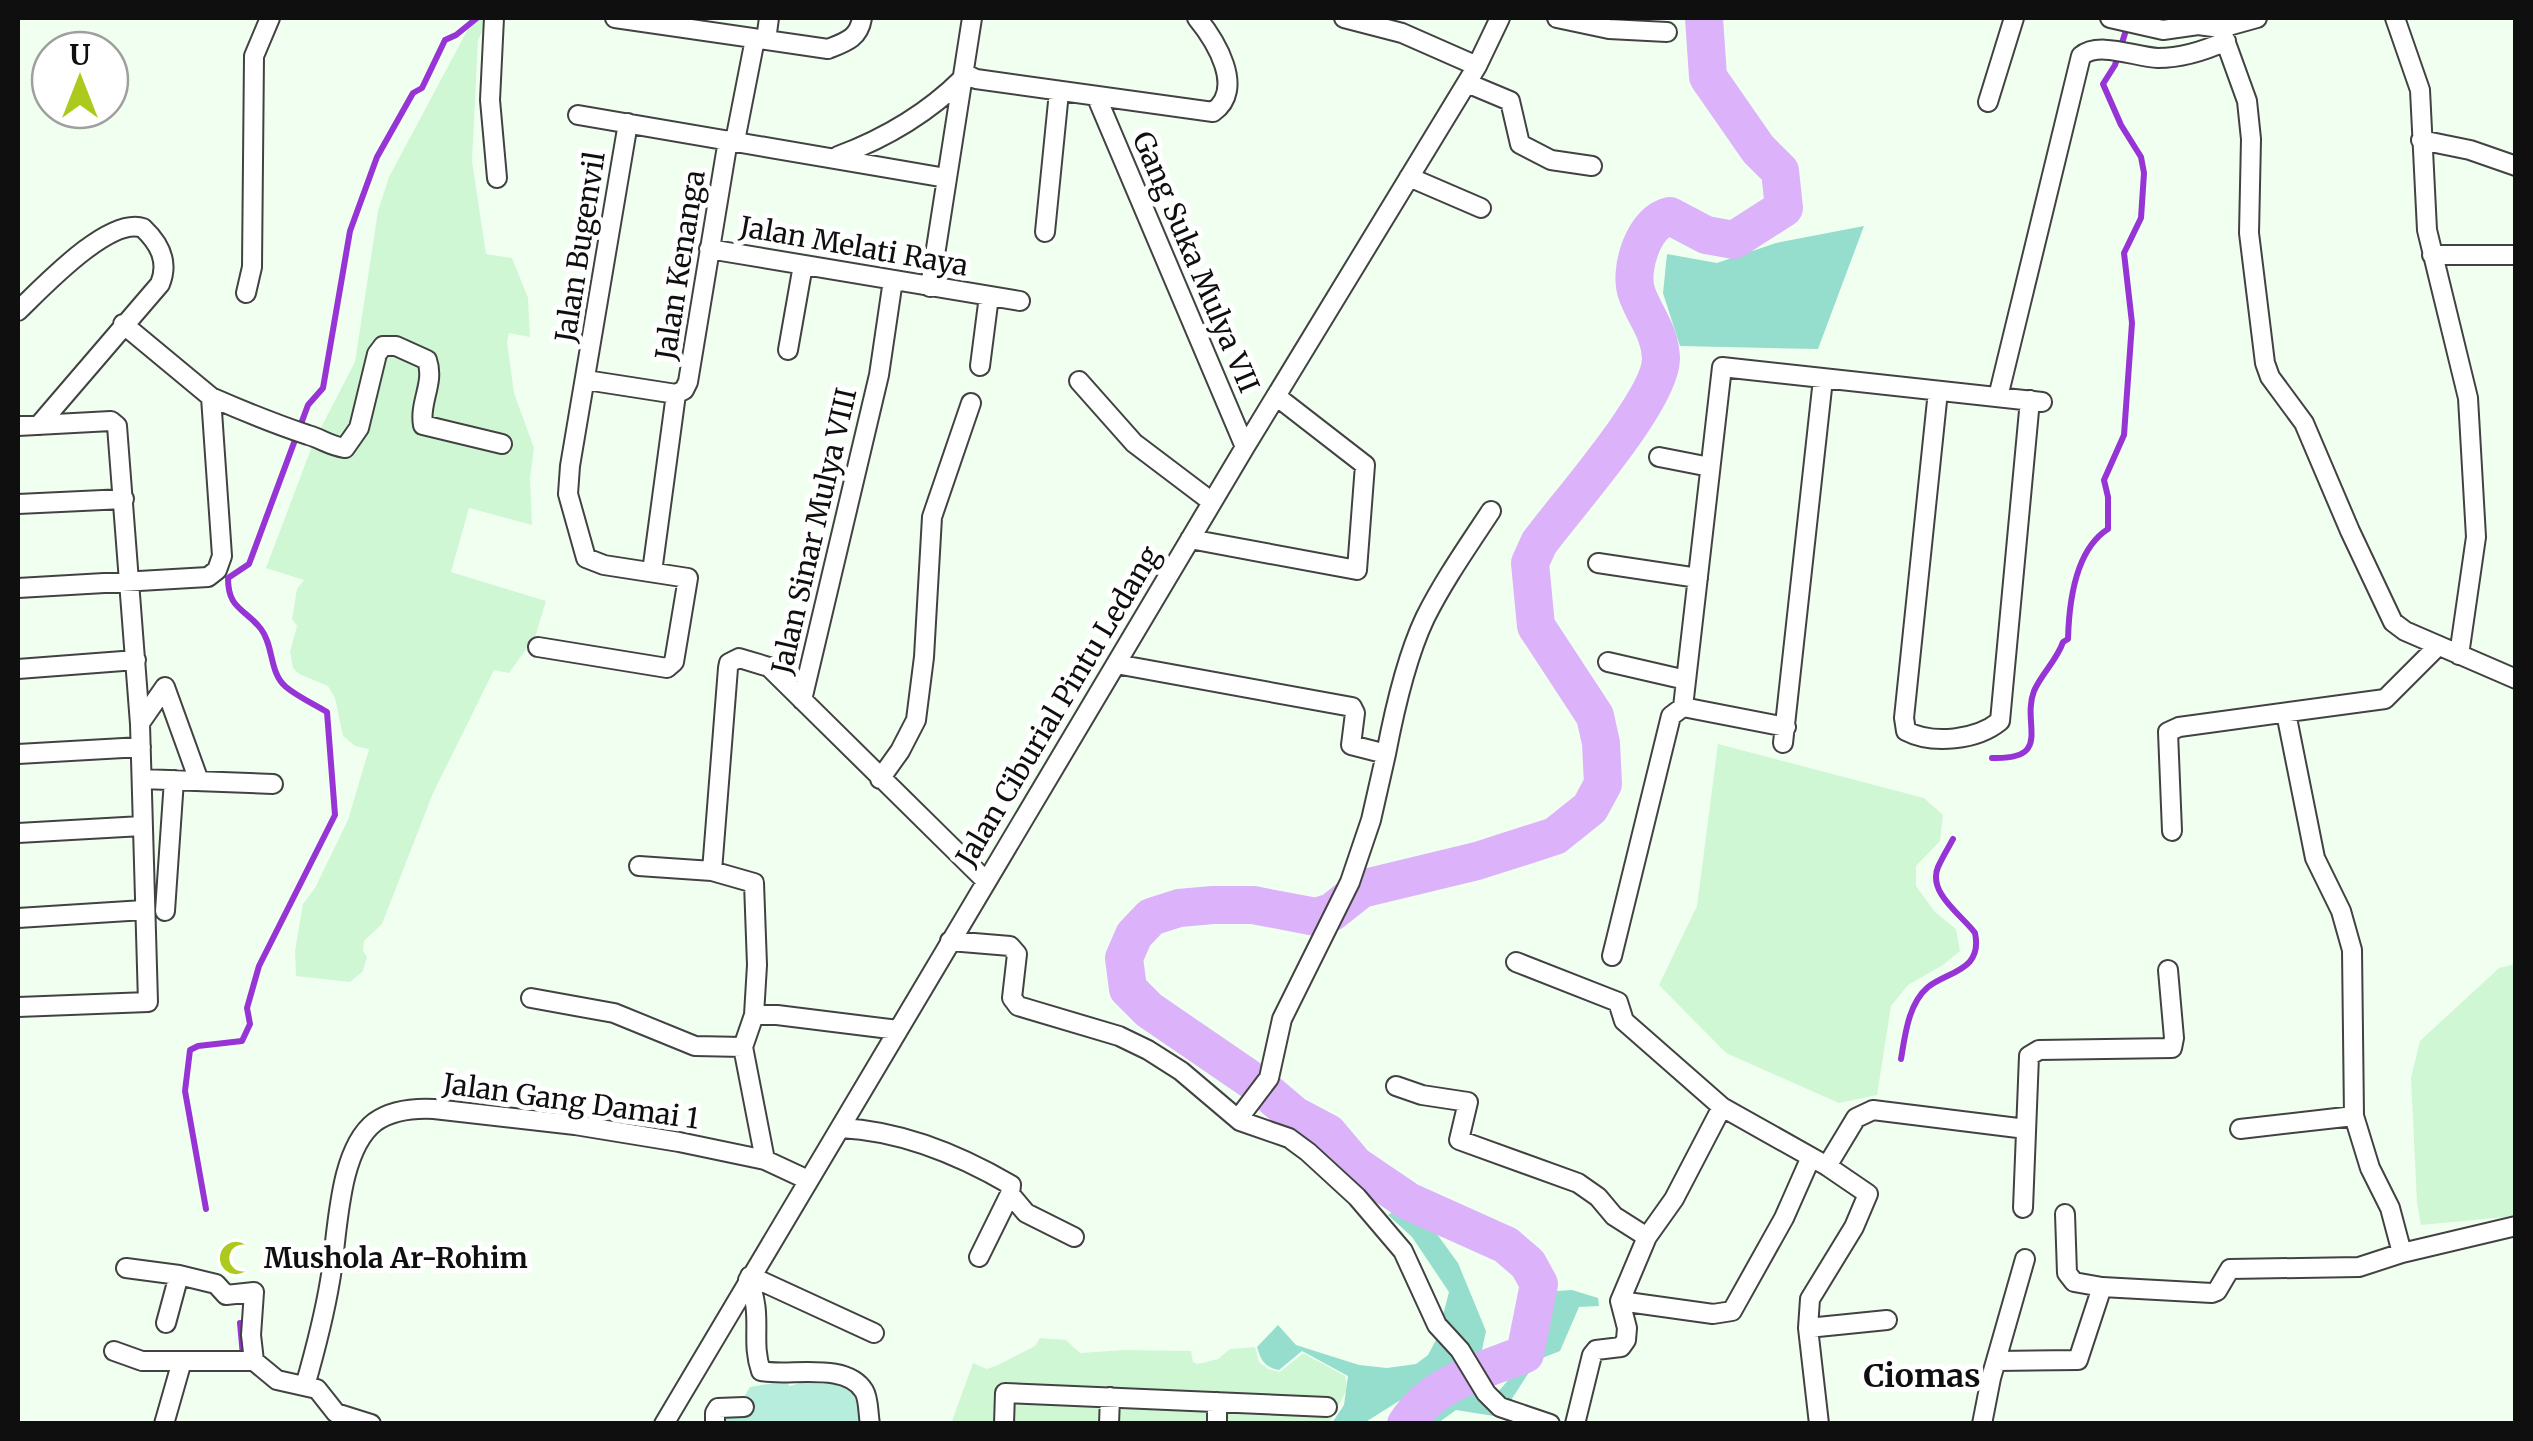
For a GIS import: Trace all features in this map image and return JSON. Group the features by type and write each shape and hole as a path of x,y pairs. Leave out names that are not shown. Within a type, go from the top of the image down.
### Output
{"street":[{"path":"246,293 252,268 254,56 270,18"},
{"path":"494,18 490,100 497,178"},
{"path":"615,18 674,22 828,49 852,39 860,30 862,18"},
{"name":"Jalan Kenanga","path":"652,572 676,394 688,382 709,249 732,140 769,18"},
{"path":"930,287 972,18"},
{"path":"964,75 1096,98 1210,112 1218,110 1227,82 1225,62 1197,18"},
{"path":"1344,18 1402,33 1510,101 1520,144 1551,160 1592,166"},
{"name":"Jalan Ciburial Pintu Ledang","path":"664,1424 1212,502 1472,74 1500,18"},
{"path":"1557,18 1609,29 1667,32"},
{"path":"1988,102 2014,18"},
{"path":"2124,21 2163,30 2198,25 2221,29 2257,18"},
{"path":"2395,18 2420,90 2427,230 2468,398 2476,537 2458,655"},
{"path":"1998,397 2082,56 2088,50 2158,58 2198,53 2221,29"},
{"path":"2221,29 2247,102 2251,138 2249,234 2265,363 2270,376 2304,423 2389,616 2398,627 2516,678"},
{"path":"835,158 890,134 942,98 964,75"},
{"path":"1045,232 1060,92"},
{"name":"Gang Suka Mulya VII","path":"1096,98 1245,447"},
{"path":"578,115 946,178"},
{"name":"Jalan Bugenvil","path":"628,123 568,494 586,558 604,566 652,572"},
{"path":"2422,140 2470,150 2516,166"},
{"path":"1408,177 1481,208"},
{"path":"18,311 98,242 124,226 134,225 149,234 163,254 164,273 153,293 39,425"},
{"name":"Jalan Melati Raya","path":"709,249 1020,301"},
{"path":"2432,254 2516,256"},
{"path":"788,350 804,265"},
{"name":"Jalan Sinar Mulya VIII","path":"802,700 879,376 894,280"},
{"path":"980,366 988,296"},
{"path":"123,324 211,397 280,427 313,436 328,446 345,448 359,428 377,354 383,346 396,346 427,360 432,374 421,416 423,425 502,444"},
{"path":"1612,956 1672,716 1683,707 1722,367 2036,401 2000,722 1986,733 1920,738 1906,731 1904,718 1938,391"},
{"path":"1683,707 1785,735 1822,378"},
{"path":"586,380 676,394"},
{"path":"1079,382 1134,443 1212,502"},
{"path":"1190,540 1357,570 1365,466 1276,396"},
{"path":"18,588 208,576 217,570 222,556 211,397"},
{"path":"880,779 916,720 932,516 971,402"},
{"path":"18,426 112,421 118,426 140,724 148,1002 18,1007"},
{"path":"1659,457 1710,467"},
{"path":"18,504 124,499"},
{"path":"1238,1119 1268,1078 1282,1019 1350,882 1371,820 1396,701 1424,621 1462,552 1491,511"},
{"path":"1598,563 1698,578"},
{"path":"538,648 672,666 688,578 652,572"},
{"path":"2172,830 2168,732 2179,727 2385,699 2438,646"},
{"name":"Jalan Sinar Mulya VIII","path":"712,871 729,663 739,658 770,667 986,881"},
{"path":"18,670 136,660"},
{"path":"1608,662 1686,680"},
{"path":"1116,664 1352,707 1356,713 1351,745 1386,754"},
{"path":"140,724 165,687 199,781"},
{"path":"2286,714 2315,858 2341,912 2352,950 2354,1116 2370,1168 2390,1208 2402,1252"},
{"path":"18,754 141,747"},
{"path":"142,779 273,784"},
{"path":"165,911 174,780"},
{"path":"18,833 142,826"},
{"path":"639,866 712,871 754,883 754,1015 743,1047 765,1160"},
{"path":"18,918 144,910"},
{"path":"950,941 1014,949 1015,1003 1119,1036 1148,1050 1190,1078 1238,1119 1289,1138 1357,1197 1403,1251 1437,1325 1460,1350 1500,1407 1520,1420 1550,1424"},
{"path":"1516,962 1618,1002 1624,1021 1722,1108 1820,1162 1868,1194 1854,1227 1810,1299 1808,1328 1819,1424"},
{"path":"2023,1208 2028,1062 2033,1052 2172,1048 2168,970"},
{"path":"531,998 614,1012 695,1046 743,1047"},
{"path":"754,1015 898,1030"},
{"path":"1396,1086 1468,1102 1459,1140 1578,1184 1591,1191 1614,1216 1647,1237"},
{"path":"1575,1424 1592,1356 1596,1350 1622,1347 1626,1340 1620,1301 1647,1237 1674,1199 1722,1108"},
{"name":"Jalan Gang Damai 1","path":"305,1386 323,1315 340,1225 342,1192 358,1142 373,1124 402,1110 434,1109 575,1126 765,1160 808,1180"},
{"path":"1620,1301 1713,1314 1732,1311 1820,1162 1856,1118 1873,1110 2026,1128"},
{"path":"2240,1129 2354,1116"},
{"path":"841,1128 876,1129 910,1137 1011,1184 1010,1194 979,1257"},
{"path":"1010,1194 1026,1213 1074,1236"},
{"path":"2065,1214 2069,1278 2074,1282 2212,1293 2230,1268 2359,1267 2402,1252 2516,1226"},
{"path":"1982,1424 2026,1259"},
{"path":"126,1268 216,1284 226,1295 254,1292 254,1361"},
{"path":"166,1324 179,1275"},
{"path":"748,1278 874,1333"},
{"path":"748,1278 757,1302 758,1360 762,1371 828,1373 856,1383 866,1392 870,1424"},
{"path":"1997,1361 2078,1360 2102,1287"},
{"path":"1808,1328 1887,1320"},
{"path":"114,1350 142,1361 254,1361 277,1380 323,1392 326,1404 336,1414 371,1424"},
{"path":"164,1424 182,1361"},
{"path":"1004,1424 1005,1393 1327,1407"},
{"path":"1109,1424 1110,1397"},
{"path":"1217,1424 1218,1402"},
{"path":"715,1424 714,1413 718,1408 744,1407"}],"green space":[{"path":"482,18 490,18 478,40 472,161 486,254 512,258 528,298 530,337 509,333 507,342 514,393 534,448 530,478 532,525 469,508 451,572 546,601 535,637 509,673 494,670 433,793 382,924 364,941 367,957 363,971 350,982 296,976 295,951 303,904 315,888 348,820 369,749 355,746 343,736 335,698 328,686 293,668 290,652 297,626 292,619 297,589 304,580 266,568 314,441 355,362 378,211 389,177 468,29"},
{"path":"1718,744 1924,798 1943,815 1940,841 1916,866 1916,886 1935,912 1956,929 1960,951 1908,985 1891,1006 1877,1095 1839,1103 1726,1053 1659,985 1697,906"},
{"path":"2515,964 2515,1216 2421,1225 2411,1078 2420,1041 2499,968"},
{"path":"1040,1338 1066,1340 1080,1353 1191,1351 1193,1362 1198,1364 1218,1359 1230,1349 1255,1347 1259,1362 1280,1372 1303,1353 1345,1376 1347,1389 1329,1423 951,1424 973,1363 987,1369 998,1365 1035,1346"}],"shaded area":[{"path":"1864,226 1818,349 1680,346 1663,293 1667,254 1717,263 1776,243"},
{"path":"1398,1209 1412,1212 1431,1226 1458,1263 1486,1331 1482,1350 1364,1423 1332,1423 1344,1405 1348,1376 1302,1351 1279,1370 1274,1369 1264,1363 1257,1347 1278,1325 1296,1345 1359,1365 1387,1368 1416,1364 1428,1355 1437,1338 1449,1292 1412,1237 1388,1215"},
{"path":"1543,1285 1598,1298 1599,1306 1579,1307 1560,1351 1537,1360 1500,1417 1456,1410 1438,1423 1420,1424 1454,1389 1467,1384 1484,1395 1497,1393 1529,1356"},
{"path":"820,1377 850,1387 866,1424 718,1424 736,1410 750,1387 785,1381 790,1386"}],"waterway":[{"path":"206,1209 185,1091 190,1050 242,1041 250,1024 247,1008 259,966 335,815 327,712 281,681 265,636 234,603 228,578 249,564 308,405 323,388 350,231 377,157 413,93 422,88 445,40 477,18"},
{"path":"1406,1424 1444,1388 1525,1354 1539,1284 1528,1264 1506,1245 1408,1201 1355,1165 1328,1133 1294,1115 1260,1086 1149,1010 1128,989 1124,958 1134,935 1151,917 1179,908 1213,905 1253,905 1316,917 1332,912 1361,889 1477,861 1555,836 1590,808 1603,784 1595,716 1536,626 1530,563 1539,543 1630,425 1657,376 1661,358 1658,340 1635,284 1640,248 1653,227 1670,216 1706,235 1734,240 1784,208 1780,171 1758,149 1708,77 1704,18"},
{"path":"1992,758 2011,757 2029,746 2034,691 2068,639 2072,593 2081,563 2097,538 2108,529 2104,480 2124,435 2132,323 2124,253 2141,218 2144,173 2141,157 2103,84 2115,65 2127,27"},
{"path":"1901,1059 1908,1021 1921,994 1969,963 1974,955 1975,933 1937,886 1938,867 1953,839"},
{"path":"240,1323 243,1356"}],"place":[{"name":"Mushola Ar-Rohim","path":"236,1258"}],"district":[{"name":"Ciomas","path":"1922,1376"}]}
